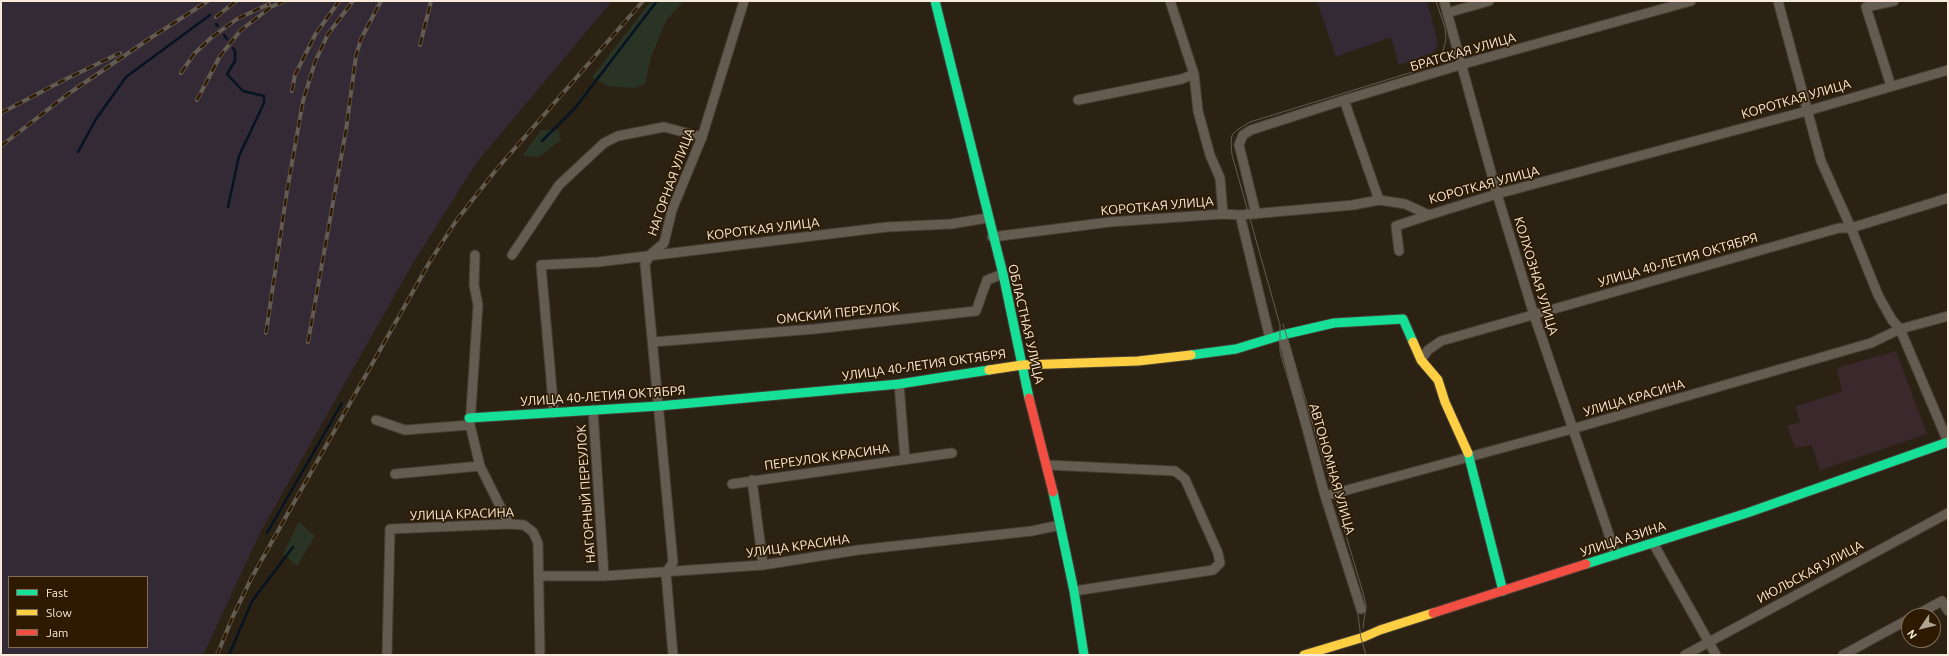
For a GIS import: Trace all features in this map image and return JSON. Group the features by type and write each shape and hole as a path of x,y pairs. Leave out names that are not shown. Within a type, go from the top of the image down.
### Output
{"main road":[{"name":"ОБЛАСТНАЯ УЛИЦА","path":"934,1 992,237 1003,274 1022,365 1047,465 1074,591 1084,655"},
{"name":"УЛИЦА 40-ЛЕТИЯ ОКТЯБРЯ","path":"470,421 554,412 658,406 899,384 1022,365 1138,361 1236,349 1282,335 1334,323 1404,319 1420,360"},
{"path":"1420,360 1438,380 1445,402 1470,458 1503,591"},
{"name":"УЛИЦА АЗИНА","path":"1304,655 1747,513 1948,442"}],"street":[{"name":"НАГОРНАЯ УЛИЦА","path":"673,655 666,573 673,562 645,264 650,255 664,243 672,210 702,137 744,1"},
{"path":"1170,1 1194,74 1198,111 1210,155 1220,178 1223,214"},
{"name":"КОЛХОЗНАЯ УЛИЦА","path":"1444,1 1460,65 1534,315 1616,555"},
{"path":"1447,13 1489,1"},
{"name":"БРАТСКАЯ УЛИЦА","path":"1256,214 1239,145 1243,135 1251,130 1460,65 1692,1"},
{"path":"1778,1 1821,161 1851,228 1878,295 1892,320 1900,329 1948,442"},
{"path":"1891,86 1866,7 1894,1"},
{"name":"КОРОТКАЯ УЛИЦА","path":"992,237 1110,222 1223,214 1256,214 1352,205 1379,200 1405,204 1429,215 1497,194 1807,111 1948,70"},
{"path":"1078,100 1182,80 1194,74"},
{"path":"1344,100 1379,200"},
{"path":"512,255 559,185 604,143 618,136 664,127 702,137"},
{"name":"УЛИЦА 40-ЛЕТИЯ ОКТЯБРЯ","path":"1420,360 1428,350 1441,341 1839,228 1851,228 1948,198"},
{"path":"1240,215 1270,339"},
{"path":"1399,250 1396,226 1429,215"},
{"name":"КОРОТКАЯ УЛИЦА","path":"554,412 541,265 598,262 887,227 951,224 988,218"},
{"path":"475,255 474,285 478,305 470,421 480,466 509,524"},
{"name":"ОМСКИЙ ПЕРЕУЛОК","path":"653,342 815,329 976,311 987,280 1003,274"},
{"name":"УЛИЦА КРАСИНА","path":"1325,496 1470,458 1871,343 1900,329 1948,316"},
{"name":"АВТОНОМНАЯ УЛИЦА","path":"1282,335 1325,496 1361,609"},
{"name":"ПЕРЕУЛОК КРАСИНА","path":"899,384 905,459"},
{"name":"НАГОРНЫЙ ПЕРЕУЛОК","path":"593,410 604,576"},
{"name":"УЛИЦА 40-ЛЕТИЯ ОКТЯБРЯ","path":"376,420 405,430 470,421"},
{"name":"ПЕРЕУЛОК КРАСИНА","path":"732,484 952,453"},
{"path":"1047,465 1175,470 1184,479 1218,553 1220,563 1213,570 1074,591"},
{"path":"395,474 480,466"},
{"name":"ПЕРЕУЛОК КРАСИНА","path":"752,480 763,565"},
{"name":"ИЮЛЬСКАЯ УЛИЦА","path":"1685,655 1948,513"},
{"name":"УЛИЦА КРАСИНА","path":"387,655 390,529 509,524 524,525 533,532 538,543 539,576 604,576 666,573 763,565 858,550 1032,531 1060,525"},
{"path":"1653,543 1716,655"},
{"path":"539,576 540,655"},
{"path":"1929,608 1942,601 1948,610"},
{"path":"1843,655 1901,623"}],"shaded area":[{"path":"1,1 612,1 477,162 413,263 261,531 203,655 1,655"},
{"path":"1317,1 1427,1 1438,43 1434,52 1399,65 1391,37 1336,57"},
{"path":"1896,351 1927,434 1820,470 1812,445 1795,448 1787,426 1800,422 1796,406 1842,392 1837,368"}],"green space":[{"path":"651,1 684,1 667,19 651,57 645,84 635,88 607,86 592,77"},
{"path":"541,130 559,131 561,140 539,157 522,156"},
{"path":"299,522 315,536 297,566 283,554"}],"waterway":[{"path":"542,141 575,108 657,1"},
{"path":"78,152 96,119 126,77 210,15"},
{"path":"224,35 227,39"},
{"path":"228,207 239,156 264,103 264,96 243,91 227,74 235,61 235,51 233,48"},
{"path":"267,533 342,403"},
{"path":"229,655 252,601 293,547"}],"tram line":[{"path":"1366,655 1361,638 1357,607 1280,352 1280,325 1232,155 1231,143 1232,135 1250,122 1422,69 1431,63 1442,54 1446,40 1445,28 1436,1"},
{"path":"1237,150 1235,146 1238,139 1242,132 1249,128"},
{"path":"1283,324 1364,596 1366,606 1363,628"}],"railway":[{"path":"1,146 68,94 208,1"},
{"path":"216,17 236,1"},
{"path":"197,100 220,56 241,30 271,7 285,1"},
{"path":"292,91 295,75 315,35 339,1"},
{"path":"266,333 287,191 303,101 315,62 328,34 353,1"},
{"path":"308,342 346,130 356,56 361,39 381,1"},
{"path":"420,45 431,1"},
{"path":"217,655 233,616 252,577 429,263 456,221 496,170 643,1"},
{"path":"181,73 194,54 212,37 237,19 269,4"},
{"path":"1,113 120,53"}],"traffic: fast":[{"path":"935,1 1003,274 1029,398"},
{"path":"1191,355 1236,349 1282,335 1334,323 1403,319 1413,342"},
{"path":"469,418 659,406 899,384 989,370"},
{"path":"1586,564 1747,513 1948,442"},
{"path":"1468,453 1503,591"},
{"path":"1053,492 1074,591 1084,655"}],"traffic: slow":[{"path":"1413,342 1421,360 1438,380 1445,402 1468,453"},
{"path":"989,370 1022,365 1138,361 1191,355"},
{"path":"1304,655 1364,637 1380,630 1433,613"}],"traffic: jam":[{"path":"1029,398 1053,492"},
{"path":"1433,613 1586,564"}]}
